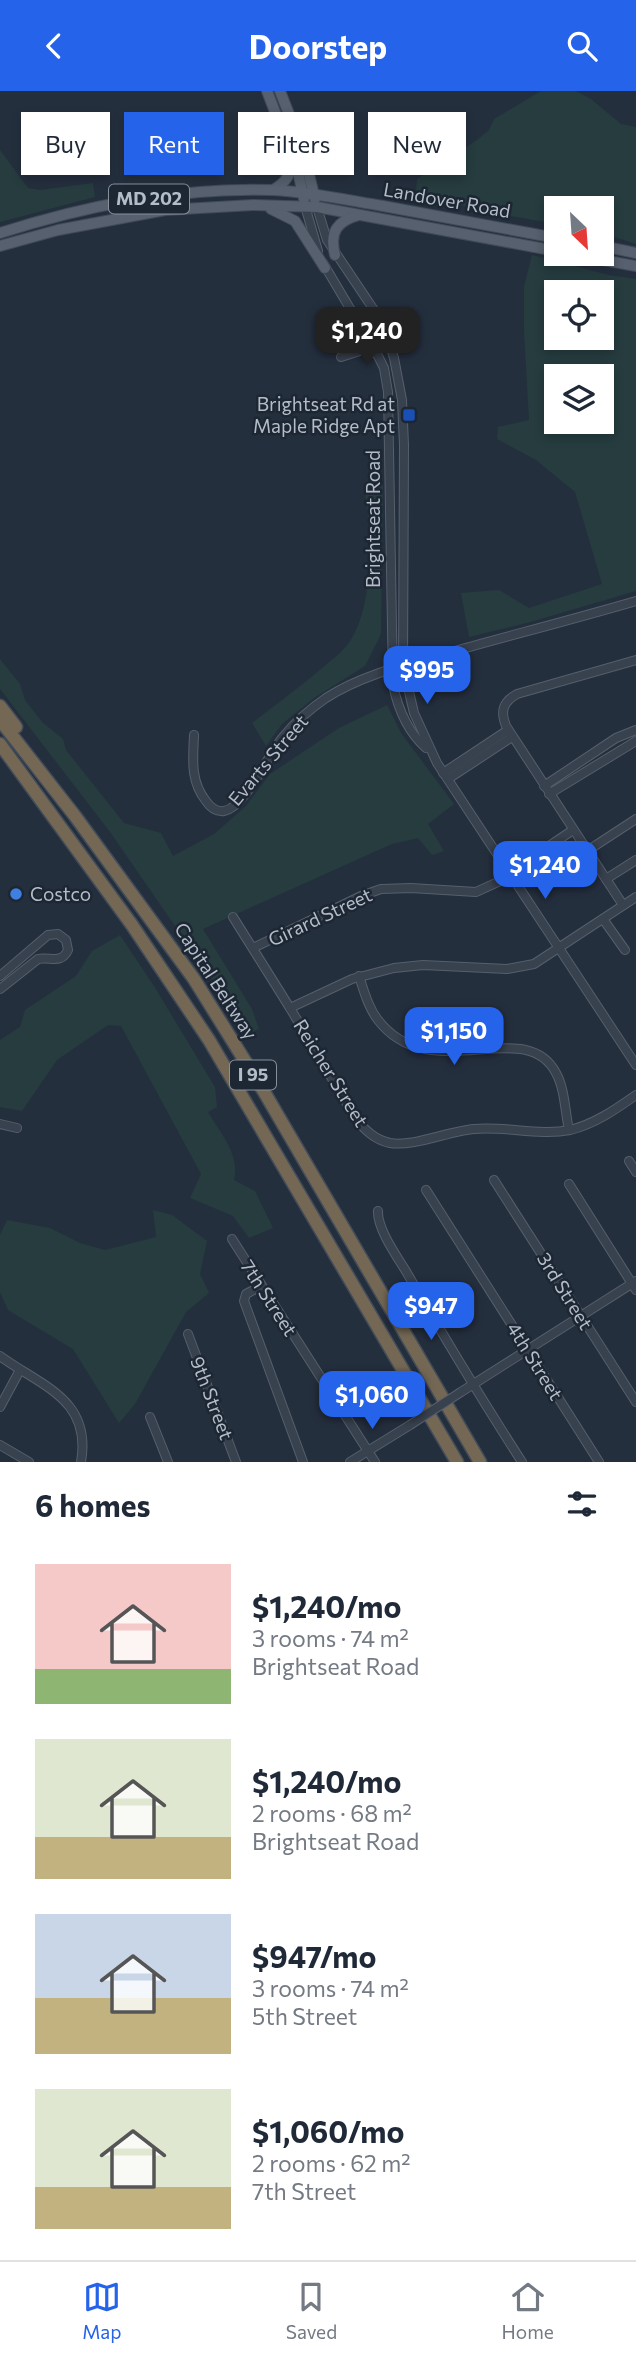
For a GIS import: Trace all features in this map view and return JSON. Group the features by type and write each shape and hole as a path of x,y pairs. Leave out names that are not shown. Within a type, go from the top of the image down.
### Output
{"highway":[{"path":"0,706 119,862 170,944"},
{"name":"Capital Beltway","path":"0,720 170,944 262,1090 480,1462"},
{"name":"Capital Beltway","path":"0,744 132,925 209,1040 457,1462"},
{"path":"0,757 66,835"}],"main road":[{"name":"Brightseat Road","path":"267,91 275,112"},
{"name":"Brightseat Road","path":"280,91 303,150 317,207"},
{"path":"273,190 286,181 288,175"},
{"name":"Brightseat Road","path":"297,175 305,206"},
{"name":"Landover Road","path":"0,233 59,215 118,203 201,192 273,190 544,236"},
{"path":"253,205 279,211 295,221 325,268"},
{"name":"Landover Road","path":"0,246 58,230 165,210 253,205 317,207 544,249"},
{"path":"335,255 332,245 334,231 341,222 360,215"},
{"path":"614,248 636,253"},
{"path":"614,262 636,266"}],"street":[{"name":"Brightseat Road","path":"305,206 313,238 325,268 357,318 384,368 389,419 393,685 400,710 417,739 431,753"},
{"name":"Brightseat Road","path":"317,207 323,231 335,255 367,298 386,332 400,385 404,445 404,666 411,706 431,753 636,1065"},
{"path":"341,357 363,351 377,354"},
{"name":"Evarts Street","path":"194,735 193,769 197,787 210,806 225,810 238,802 281,739 309,711 348,686 392,669 636,601"},
{"path":"624,905 502,717 505,704 515,695 636,660"},
{"path":"547,790 616,738 636,730"},
{"path":"446,776 510,733"},
{"path":"547,790 636,741"},
{"path":"587,851 636,819"},
{"path":"513,879 525,862 573,830"},
{"path":"606,879 636,860"},
{"path":"501,861 511,864 525,862"},
{"name":"Girard Street","path":"253,948 381,889 476,892 513,879"},
{"path":"290,1008 359,976 414,965 516,969 534,964 636,897"},
{"name":"Reicher Street","path":"233,918 356,1119 380,1140 404,1143 457,1131 486,1128 569,1130 598,1120 636,1095"},
{"path":"603,919 625,950"},
{"path":"0,976 48,936 58,934 66,940 68,950 65,956 55,960 38,959 0,989"},
{"path":"359,976 377,1019 397,1038 411,1045 441,1052 522,1048 542,1056 558,1078 569,1130"},
{"path":"0,1124 18,1128"},
{"path":"629,1161 636,1172"},
{"name":"3rd Street","path":"494,1180 636,1402"},
{"path":"350,1462 635,1284 569,1184"},
{"name":"4th Street","path":"426,1190 599,1462"},
{"path":"378,1211 381,1227 473,1385 522,1462"},
{"name":"7th Street","path":"232,1239 375,1462"},
{"path":"261,1286 246,1294 244,1301 303,1462"},
{"name":"9th Street","path":"188,1335 236,1462"},
{"path":"0,1356 54,1389 71,1404 84,1445 81,1462"},
{"path":"0,1407 20,1370"},
{"path":"150,1417 168,1462"},
{"path":"0,1445 29,1462"}],"green space":[{"path":"541,91 576,91 591,99 621,124 636,127 636,244 614,237 614,196 544,196 544,222 472,209 416,192 417,179 423,175 466,175 466,147 489,130 494,119"},
{"path":"0,150 28,188 40,190 93,183 95,197 0,222"},
{"path":"532,255 544,258 544,266 574,266 636,279 636,591 469,637 461,593 499,590 529,608 602,584 575,492 536,460 497,439 498,427 529,420 524,287"},
{"path":"383,485 381,634 365,666 314,698 282,724 266,746 252,723 339,654 357,628 363,610 369,568 369,524 364,486"},
{"path":"0,659 20,684 25,700 42,722 63,739 66,750 124,823 161,833 173,856 214,834 246,806 270,774 339,728 387,705 401,733 454,804 428,824 444,851 432,855 418,838 392,844 203,929 252,1009 259,1029 249,1033 110,832 0,689"},
{"path":"120,935 215,1087 217,1107 208,1112 232,1153 234,1180 255,1191 273,1228 249,1238 233,1216 190,1198 201,1174 121,1026 108,1025 57,1060 22,1111 0,1107 0,1040 20,1027 25,1010 76,976 92,951"},
{"path":"153,1210 172,1215 207,1241 200,1274 209,1293 186,1312 135,1404 119,1423 73,1349 8,1310 0,1292 0,1235 7,1220 50,1228 80,1243 105,1250 156,1237"}],"place":[{"name":"Brightseat Rd at Maple Ridge Apt","path":"409,415"},
{"name":"Costco","path":"16,894"}]}
